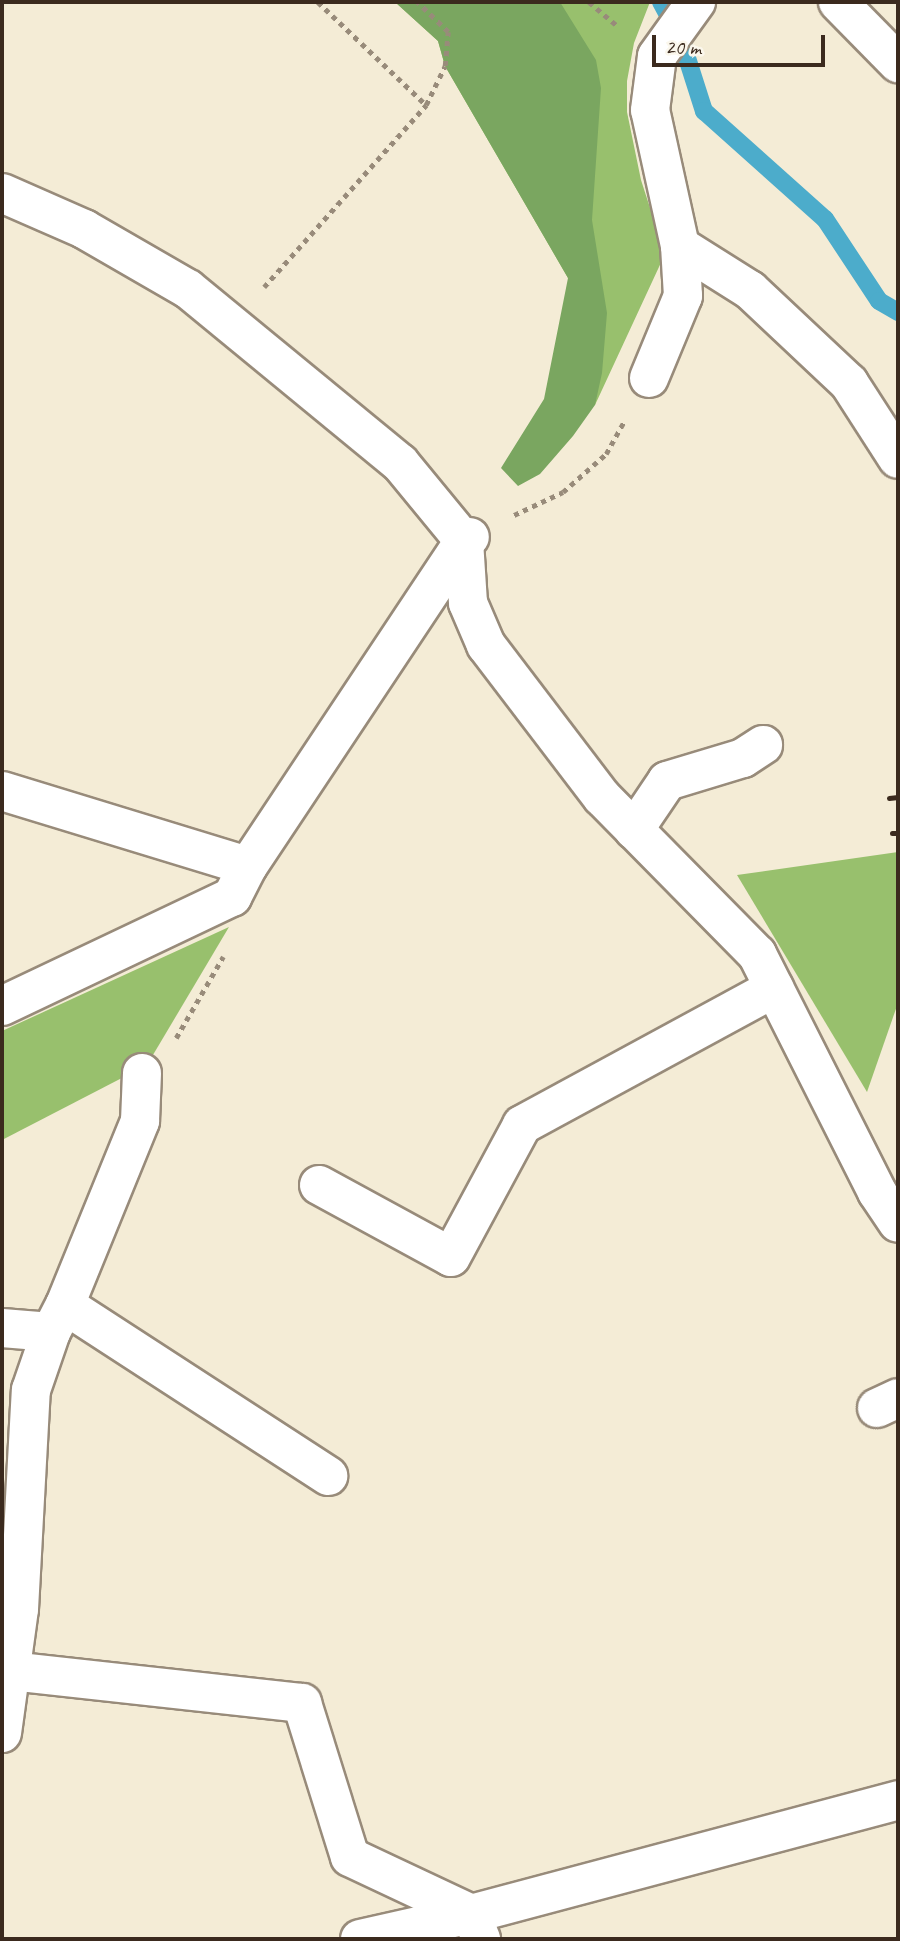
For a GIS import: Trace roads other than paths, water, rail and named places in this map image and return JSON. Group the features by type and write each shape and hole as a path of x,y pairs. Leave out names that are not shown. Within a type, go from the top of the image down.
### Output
{"street":[{"path":"649,378 683,296 680,246 650,110 657,56 696,2"},
{"path":"838,2 898,63"},
{"path":"2,193 84,229 188,289 400,463 475,534"},
{"path":"680,246 750,290 849,383 898,459"},
{"path":"475,534 468,603 486,645 602,797 757,954 877,1192 898,1223"},
{"path":"2,1006 232,897 248,866 475,534"},
{"path":"634,830 667,781 743,758 763,745"},
{"path":"2,790 248,866"},
{"path":"320,1185 452,1257 522,1125 774,988"},
{"path":"2,1734 11,1671 10,1609 31,1390 140,1121 142,1073"},
{"path":"2,1328 58,1319 328,1476"},
{"path":"11,1671 302,1703 350,1857 476,1926"},
{"path":"360,1939 476,1926 898,1800"}],"waterway":[{"path":"661,2 681,39 704,111 825,219 879,301 898,312"}],"railway":[{"path":"889,798 898,797"},
{"path":"892,833 898,833"}]}
